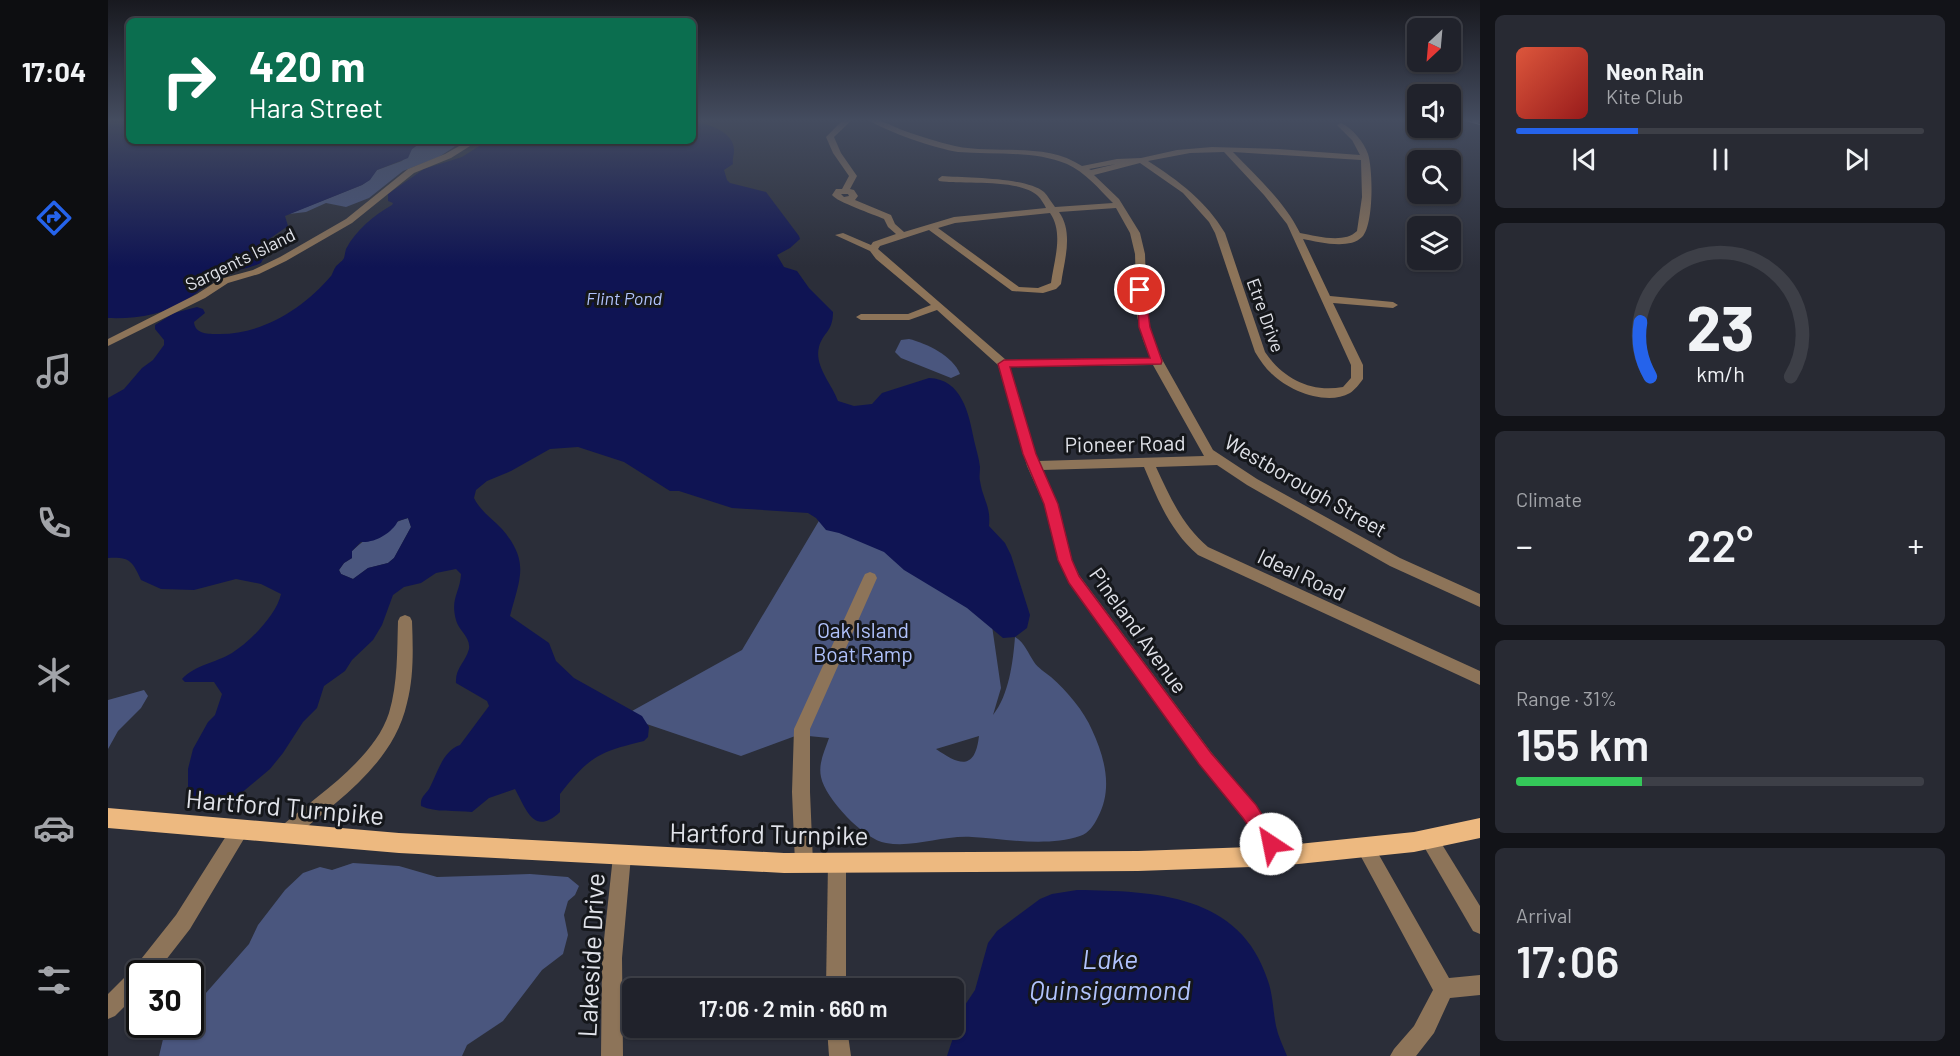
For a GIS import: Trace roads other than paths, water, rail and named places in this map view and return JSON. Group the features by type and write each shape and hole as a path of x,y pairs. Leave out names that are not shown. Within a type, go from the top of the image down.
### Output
{"main road":[{"name":"Hartford Turnpike","path":"108,818 239,831 622,856 804,863 1279,856 1429,839 1480,828"}],"street":[{"name":"Sargents Island","path":"108,343 201,296 224,281 256,272 283,259 349,221 411,171 418,168"},
{"path":"847,168 854,176 847,195 888,217 891,225 902,236"},
{"name":"Westborough Street","path":"1080,168 1107,191 1118,205 1137,239 1142,316 1157,361 1206,449 1217,460 1395,562 1480,601"},
{"path":"1085,171 1107,168"},
{"name":"Etre Drive","path":"1154,168 1186,191 1202,205 1212,218 1220,233 1260,352 1267,364 1282,377 1302,387 1322,392 1342,391 1354,383 1358,373 1357,365 1298,236 1276,203 1244,168"},
{"path":"1298,236 1341,239 1361,235 1365,224 1365,168"},
{"path":"929,226 1016,289 1048,289 1056,284 1064,239 1061,224 1038,192 1004,182 942,179"},
{"path":"873,249 876,244 929,226 973,217 1118,205"},
{"path":"840,235 873,249 879,257 1004,364 1157,361"},
{"path":"1327,299 1393,305"},
{"path":"861,317 909,317 938,306"},
{"name":"Pineland Avenue","path":"1004,364 1033,465 1051,504 1065,560 1078,587 1205,758 1250,812 1279,856"},
{"name":"Pioneer Road","path":"1033,465 1217,460"},
{"name":"Ideal Road","path":"1148,462 1172,517 1185,536 1203,551 1480,678"},
{"path":"804,863 802,729 870,578"},
{"path":"285,834 359,771 388,736 400,698 405,621"},
{"path":"153,960 183,922 239,831"},
{"path":"1429,839 1480,924"},
{"path":"1365,847 1444,989"},
{"name":"Lakeside Drive","path":"612,1056 612,958 622,856"},
{"path":"836,978 837,863"},
{"path":"1444,989 1480,985"},
{"path":"1401,1056 1415,1045 1430,1022 1444,989"},
{"path":"108,1009 126,990"},
{"path":"838,1038 840,1056"}],"water":[{"path":"108,168 381,168 362,185 285,216 288,226 269,239 282,241 261,263 218,277 188,299 169,309 139,317 108,318"},
{"name":"Flint Pond","path":"727,168 724,170 730,183 766,192 800,239 777,255 784,267 797,271 809,288 833,312 830,328 821,342 818,354 821,368 838,401 854,406 872,404 882,393 929,378 949,384 962,400 970,419 980,464 981,488 988,508 989,526 1005,543 1011,555 1030,615 1027,628 1015,637 1003,638 967,608 904,570 884,552 839,533 826,530 816,518 808,513 732,508 679,491 670,491 624,462 578,447 550,449 511,471 487,481 476,490 474,498 502,529 516,551 520,571 510,616 549,643 556,661 574,678 642,716 649,727 648,737 644,741 605,753 587,764 560,794 560,812 544,822 532,818 515,789 489,798 472,812 439,810 421,806 422,798 444,758 460,745 489,706 487,701 456,683 457,673 469,645 457,624 454,612 461,574 456,569 436,573 421,583 404,587 393,595 382,625 373,640 352,660 345,671 324,686 317,708 303,722 270,769 233,800 203,800 188,794 188,769 193,749 208,722 215,715 222,694 214,682 185,682 182,679 193,670 232,653 247,642 268,619 281,594 261,584 236,579 194,590 161,589 141,580 129,561 121,558 108,558 108,398 124,389 142,368 153,360 164,345 164,340 155,329 155,325 174,313 197,307 203,309 205,313 194,322 200,332 236,333 282,317 308,299 331,276 360,230 392,205 393,203 388,201 388,194 424,169","holes":["408,518 411,527 394,558 388,563 368,568 353,579 341,574 339,570 352,558 352,551 361,542 372,541 382,536 398,521"]},
{"name":"Lake Quinsigamond","path":"1077,890 1136,892 1191,903 1216,914 1238,930 1255,952 1268,981 1277,1030 1287,1056 947,1056 953,1038 964,1038 964,1006 975,990 988,943 997,931 1040,899 1052,894"}],"park label":[{"name":"Oak Island Boat Ramp","path":"863,641"}]}
